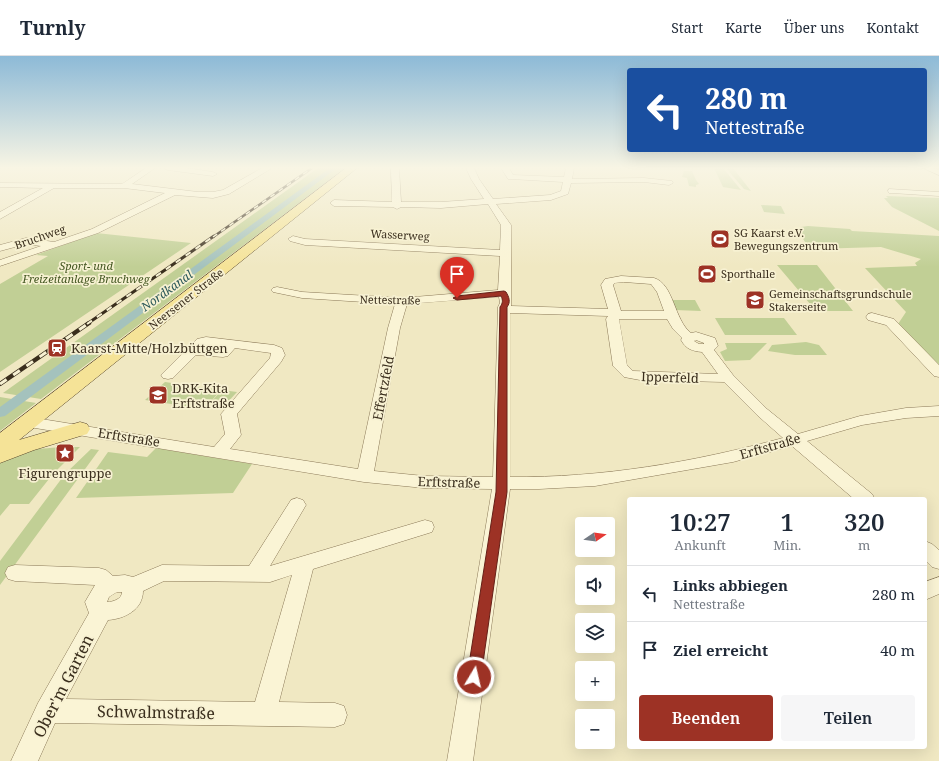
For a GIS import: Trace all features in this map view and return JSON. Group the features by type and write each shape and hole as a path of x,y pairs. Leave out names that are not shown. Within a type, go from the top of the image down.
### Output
{"main road":[{"name":"Neersener Straße","path":"0,444 310,201"},
{"path":"0,456 26,445 80,429"}],"street":[{"path":"2,213 25,201"},
{"name":"Bruchweg","path":"0,263 95,231 156,201"},
{"path":"397,201 397,206"},
{"path":"334,204 441,206 503,201"},
{"path":"460,761 499,511 502,483 504,309 506,302 504,293 507,230 505,222 491,202"},
{"name":"Wasserweg","path":"293,239 305,242 506,253"},
{"path":"0,248 26,241 54,245"},
{"path":"616,315 607,285 608,282 617,279 655,282 683,335 689,338 696,336 707,339 711,344 706,348 728,378 762,412 864,497"},
{"name":"Nettestraße","path":"277,290 319,297 402,301 504,293"},
{"name":"Effertzfeld","path":"364,476 394,328 402,301"},
{"path":"504,309 607,312 616,315 672,315"},
{"name":"Ipperfeld","path":"616,315 612,319 620,366 629,374 640,376 728,378"},
{"path":"872,316 890,322 939,373"},
{"path":"168,375 202,342 206,341 274,349 277,351 278,355 229,414 233,435 218,453"},
{"name":"Erftstraße","path":"29,422 80,429 364,476 424,482 539,483 595,480 661,471 733,456 874,418 916,412 939,411"},
{"path":"255,574 297,505"},
{"path":"132,587 162,573 270,574 425,527"},
{"path":"927,551 939,561"},
{"path":"264,714 305,563"},
{"path":"15,573 99,576 110,586"},
{"path":"125,583 132,587 132,595 126,605 114,611 102,611 96,606 97,598 100,593 110,586 125,583"},
{"path":"927,590 939,585"},
{"name":"Ober'm Garten","path":"24,761 38,734 47,711 102,611"},
{"name":"Schwalmstraße","path":"47,711 335,715"}],"green space":[{"path":"272,201 302,201 41,399 3,393"},
{"path":"887,201 939,201 939,231 892,207"},
{"path":"761,205 781,206 785,214 764,212"},
{"path":"808,226 850,229 852,231 939,236 939,364 936,364 898,324 906,312 865,268 917,266 915,263 921,259 881,247 813,249 806,246 807,245 798,231 801,227"},
{"name":"Sport- und Freizeitanlage Bruchweg","path":"96,233 191,243 0,372 0,284 48,256 36,255"},
{"path":"777,265 817,265 853,311 816,311"},
{"path":"670,300 695,300 701,311 675,310"},
{"path":"715,318 784,318 797,335 725,335"},
{"path":"806,342 819,345 827,355 795,355 768,351 772,345"},
{"path":"725,343 767,343 750,360 725,361 720,352 727,349"},
{"path":"165,382 221,390 204,409 145,400"},
{"path":"222,390 237,392 225,405 210,403"},
{"path":"0,397 36,403 0,431"},
{"path":"80,447 53,474 29,504 10,504 0,516 0,463 16,454 24,452"},
{"path":"156,448 252,464 233,493 76,498 108,452 147,457"},
{"path":"91,449 99,450 0,585 0,561 65,474"}],"waterway":[{"name":"Nordkanal","path":"0,413 289,201"}],"railway":[{"path":"213,237 265,201"},
{"path":"87,324 214,236"},
{"path":"0,384 89,323"}],"place":[{"name":"SG Kaarst e.V. Bewegungszentrum","path":"720,239"},
{"name":"Sporthalle","path":"707,274"},
{"name":"Gemeinschaftsgrundschule Stakerseite","path":"755,300"},
{"name":"Kaarst-Mitte/Holzbüttgen","path":"57,348"},
{"name":"DRK-Kita Erftstraße","path":"158,395"},
{"name":"Figurengruppe","path":"65,453"}],"route":[{"path":"457,298 504,293 506,299 506,304 504,307 501,492 474,677"}]}
